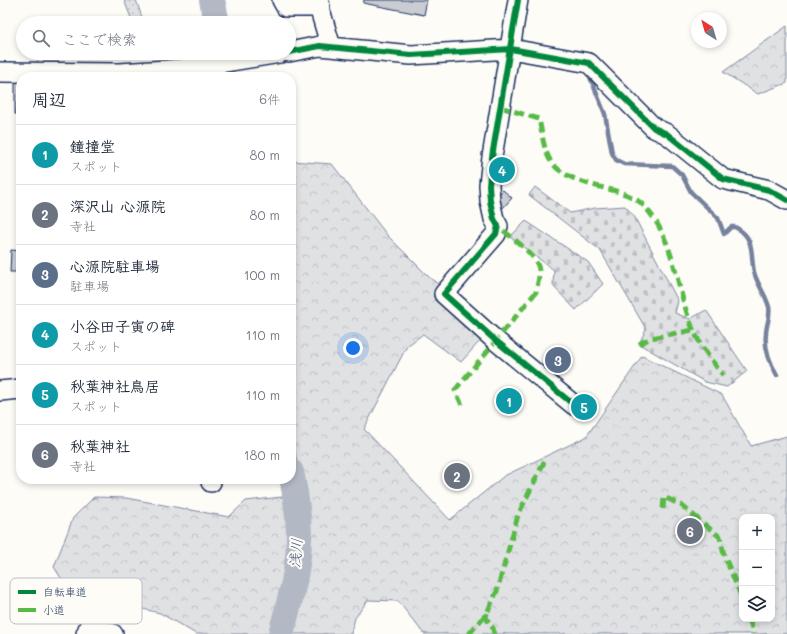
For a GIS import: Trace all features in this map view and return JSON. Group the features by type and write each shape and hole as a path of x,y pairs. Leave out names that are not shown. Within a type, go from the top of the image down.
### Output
{"street":[{"path":"282,0 286,7 320,4 331,46"},
{"path":"518,0 492,157 489,185 490,201 494,219 498,226 496,234 444,294 495,340 574,405"},
{"path":"296,50 320,46 331,46 411,55 510,54 588,63 654,128 667,134 723,179 769,190 787,200"},
{"path":"132,72 182,68 235,60"},
{"path":"0,72 16,73"},
{"path":"0,391 16,390"},
{"path":"88,629 113,634"}],"green space":[{"path":"124,0 136,0 142,16 130,16"},
{"path":"787,26 787,83 758,94 723,72"},
{"path":"296,161 332,164 387,235 430,278 476,312 480,341 461,362 423,334 407,346 364,429 450,520 504,476 586,437 642,356 722,395 751,446 787,436 787,634 424,634 398,601 368,600 355,618 351,634 196,634 160,613 142,609 142,578 61,578 54,567 73,518 94,497 126,498 229,517 246,501 282,497 301,488 296,458"},
{"path":"535,187 570,213 595,208 625,206 634,216 678,301 675,313 690,319 706,310 747,371 727,387 705,382 639,344 646,329 600,250 529,195"},
{"path":"526,221 588,262 603,284 576,310 553,286 554,270 510,237"}],"building":[{"path":"364,0 427,0 424,15 363,3"},
{"path":"15,81 16,81 16,114"},
{"path":"503,190 512,198 502,209 493,200"},
{"path":"11,250 16,250 16,272 10,272"},
{"path":"510,393 517,402 508,409 500,400"}],"waterway":[{"name":"浅川","path":"212,0 215,16"},
{"name":"浅川","path":"221,60 222,72"},
{"path":"588,72 605,114 612,153 616,160 624,164 672,166 682,175 691,192 718,218 724,234 731,227 735,227 742,231 746,236 751,247 755,276 769,307 766,345 770,361 777,375"},
{"name":"浅川","path":"281,634 296,573 299,541 298,518 293,484"}],"marked path":[{"path":"500,107 539,119 544,145 550,160 555,167 570,177 632,197 639,201 653,217 662,232 674,264 682,297 693,329 703,347 723,375"},
{"path":"462,405 455,390 536,292 539,270 534,258 498,226"},
{"path":"639,344 651,338 693,330"},
{"path":"469,634 487,613 497,591 518,515 545,460"},
{"path":"663,509 664,497 681,505 720,537 724,555 739,591"},
{"path":"487,613 486,618 493,628 494,634"},
{"path":"750,622 754,634"}],"cycle path":[{"path":"518,0 492,157 489,185 490,201 494,219 498,226 496,234 444,294 495,340 574,405"},
{"path":"296,51 320,46 411,55 511,49 589,63 654,128 667,134 723,179 769,190 787,200"}],"place":[{"name":"小谷田子寅の碑","path":"502,170"},
{"name":"心源院駐車場","path":"558,360"},
{"name":"鐘撞堂","path":"509,401"},
{"name":"秋葉神社鳥居","path":"584,407"},
{"name":"深沢山 心源院","path":"457,476"},
{"name":"秋葉神社","path":"690,531"}]}
